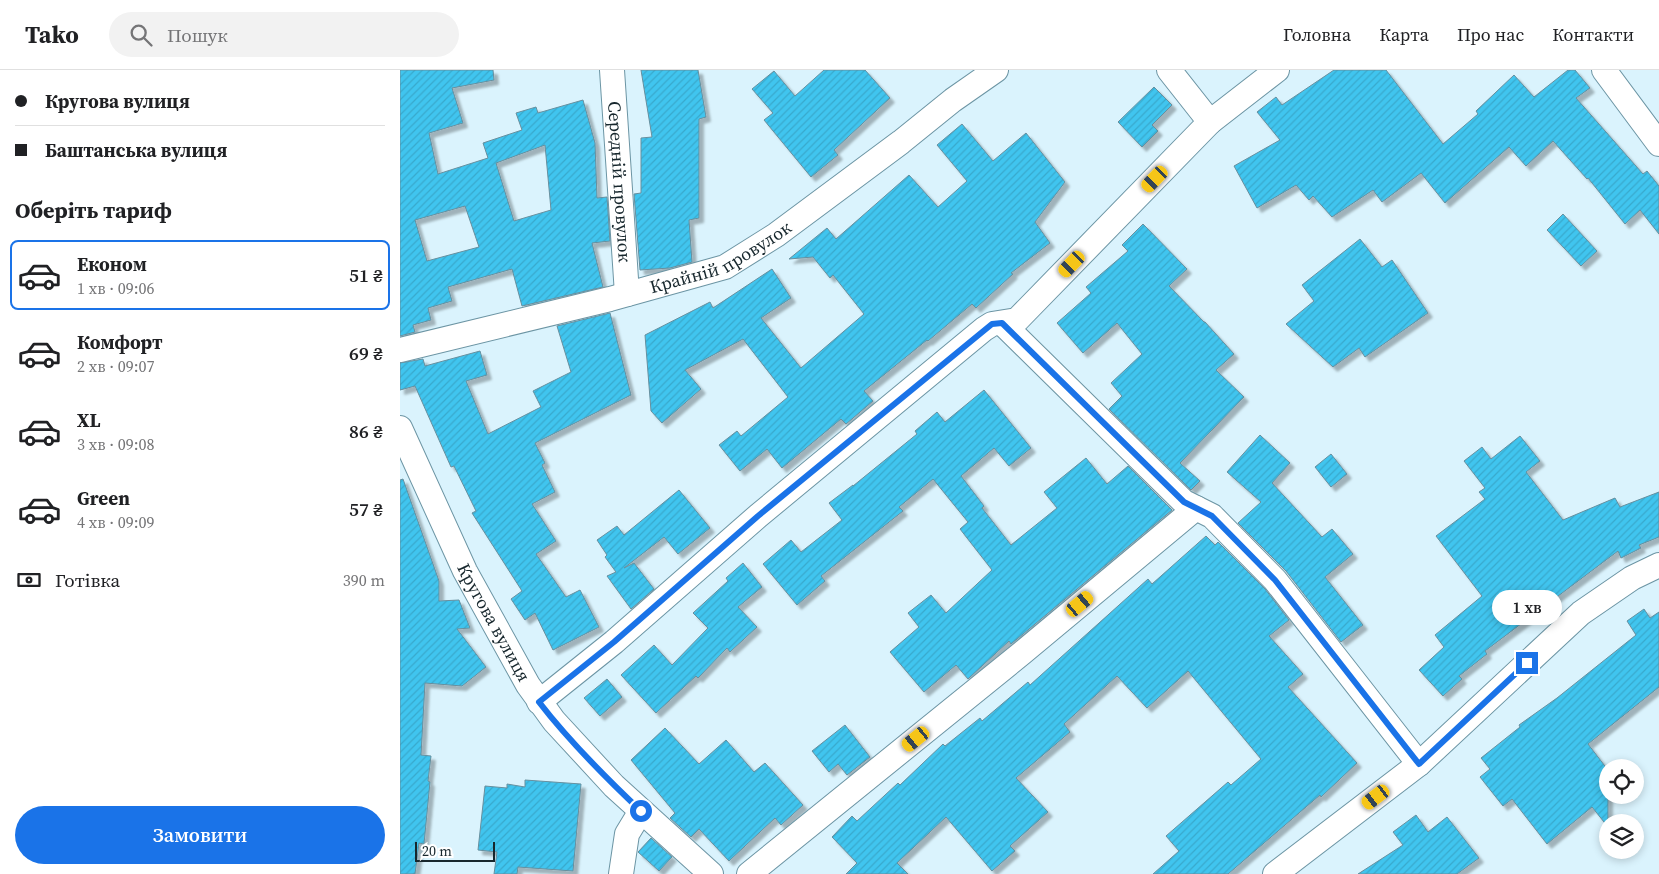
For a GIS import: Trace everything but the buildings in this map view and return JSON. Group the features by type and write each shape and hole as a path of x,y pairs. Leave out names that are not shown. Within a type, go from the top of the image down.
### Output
{"street":[{"name":"Середній провулок","path":"612,70 627,294"},
{"name":"Крайній провулок","path":"400,350 610,299 725,267 776,235 901,142 953,100 996,70"},
{"path":"1169,70 1210,122"},
{"path":"539,702 614,642 758,516 984,329 992,324 1016,320 1210,122 1277,70"},
{"path":"1604,70 1659,144"},
{"path":"1002,323 1184,502 1212,516 1275,580 1419,764"},
{"name":"Кругова вулиця","path":"400,428 465,571 539,702 607,778 711,874"},
{"path":"750,874 1022,653 1196,508"},
{"path":"1275,874 1419,764 1581,613 1632,578 1659,565"},
{"path":"622,874 627,834 641,811"}],"route":[{"path":"641,811 614,786 539,702 614,642 758,516 992,324 1002,323 1184,502 1212,516 1275,580 1419,764 1527,663"}]}
